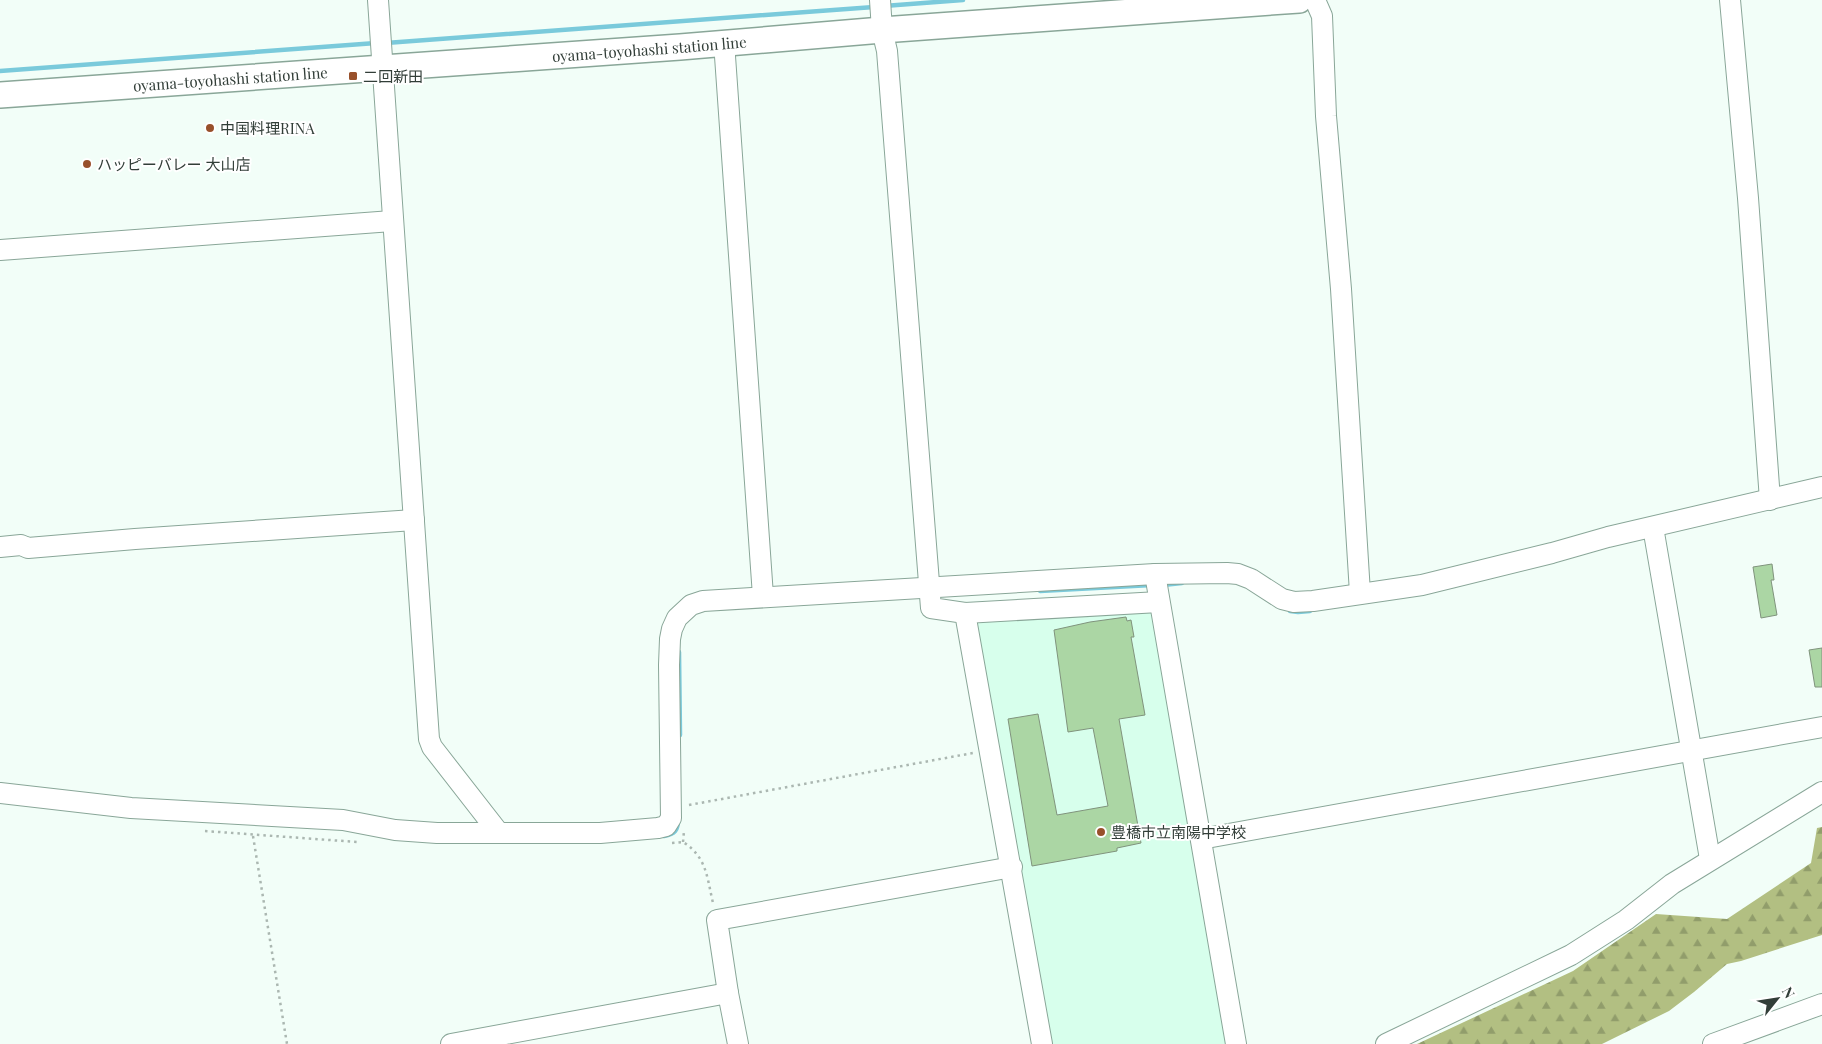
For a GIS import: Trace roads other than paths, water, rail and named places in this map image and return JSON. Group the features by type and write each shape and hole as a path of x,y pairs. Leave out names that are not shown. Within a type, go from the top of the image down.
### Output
{"main road":[{"name":"oyama-toyohashi station line","path":"0,95 680,47 724,42 881,15 1299,0"}],"street":[{"path":"378,0 392,221 430,739 432,747 499,833"},
{"path":"1315,0 1322,16 1326,116 1341,289 1360,593"},
{"path":"1730,0 1748,198 1770,500"},
{"path":"881,15 888,51 931,608 965,613 1157,589 1227,573 1238,574 1251,579 1282,599 1294,602 1422,585 1654,534 1822,487"},
{"path":"724,42 763,596"},
{"path":"0,250 392,221"},
{"path":"0,547 20,545 28,548 135,538 414,520"},
{"path":"1654,534 1710,859"},
{"path":"0,793 131,808 343,820 395,830 437,833 600,833 658,828 666,826 671,818 669,665 672,629 677,618 691,605 703,601 763,596 929,586 1157,589"},
{"path":"1157,589 1236,1044"},
{"path":"965,613 1012,867 1042,1044"},
{"path":"1201,839 1822,726"},
{"path":"1386,1044 1571,955 1626,920 1672,884 1710,859 1822,792"},
{"path":"738,1044 717,920 1012,867"},
{"path":"451,1044 728,993"},
{"path":"1713,1044 1822,1004"}],"waterway":[{"path":"884,6 963,0"},
{"path":"386,43 874,7"},
{"path":"0,71 376,43"},
{"path":"1163,585 1182,583"},
{"path":"1040,591 1152,585"},
{"path":"1290,611 1310,611"},
{"path":"679,652 680,735"},
{"path":"664,836 675,831 678,820"}],"place":[{"name":"二回新田","path":"353,76"},
{"name":"中国料理RINA","path":"210,128"},
{"name":"ハッピーバレー 大山店","path":"87,164"},
{"name":"豊橋市立南陽中学校","path":"1101,832"}]}
